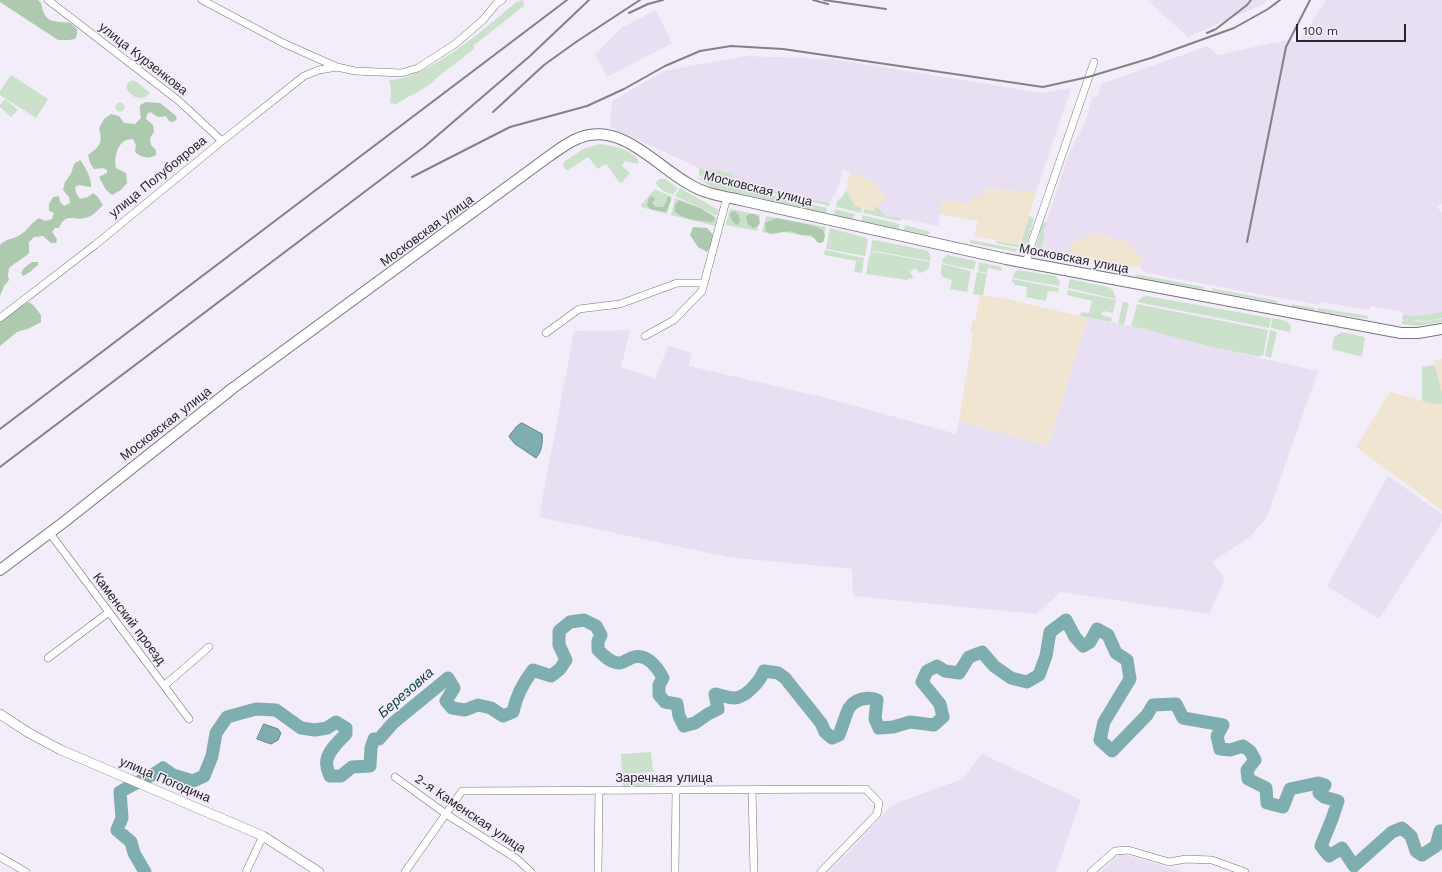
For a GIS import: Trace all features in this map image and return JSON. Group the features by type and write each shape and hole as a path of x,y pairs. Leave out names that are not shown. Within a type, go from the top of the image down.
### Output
{"main road":[{"name":"Московская улица","path":"0,570 244,380 548,157 576,139 585,136 599,134 618,138 639,149 690,185 727,197 1026,263 1392,332 1409,334 1442,329"}],"street":[{"name":"улица Курзенкова","path":"48,0 179,101 222,141"},
{"path":"202,0 283,43 337,67 355,71 401,73 418,68 455,44 483,20 497,1"},
{"path":"1026,263 1094,62"},
{"name":"улица Полубоярова","path":"0,318 95,245 304,76 319,70 337,67"},
{"path":"645,336 674,320 702,291 727,197"},
{"path":"546,333 580,309 620,304 677,283 704,283"},
{"name":"Каменский проезд","path":"49,532 165,685 189,720"},
{"path":"48,658 109,612"},
{"path":"165,685 209,647"},
{"name":"улица Погодина","path":"0,714 46,743 61,750 263,836 319,872"},
{"name":"2-я Каменская улица","path":"395,777 446,814 517,859 531,872"},
{"name":"Заречная улица","path":"446,814 462,791 866,789 879,803 877,814 821,872"},
{"path":"675,872 676,790"},
{"path":"752,790 754,872"},
{"path":"598,872 599,791"},
{"path":"405,872 446,814"},
{"path":"246,872 263,836"},
{"path":"1091,872 1115,851 1128,850 1169,862 1186,859 1212,860 1246,872"},
{"path":"0,857 26,872"}],"shaded area":[{"path":"0,0 38,0 40,1 43,11 48,18 54,21 70,23 77,29 77,35 75,39 58,40 0,2"},
{"path":"523,0 524,6 474,45 474,49 431,84 396,104 390,103 391,91 389,80 421,71 439,61 489,25 516,2"},
{"path":"1147,0 1267,0 1264,4 1188,37"},
{"path":"1326,0 1442,0 1442,204 1437,207 1442,213 1442,312 1415,316 1403,315 1403,312 1370,306 1369,310 1322,302 1318,305 1145,273 1140,267 1142,259 1134,248 1127,247 1129,241 1089,233 1087,237 1083,237 1071,244 1068,255 1041,249 1045,235 1043,232 1068,156 1087,118 1092,96 1097,98 1101,84 1208,46 1218,55 1289,40 1298,43"},
{"path":"656,10 672,43 607,77 595,54 621,28"},
{"path":"745,56 833,59 1043,93 1071,88 1036,192 983,188 983,198 972,196 970,204 942,200 938,226 886,216 876,206 885,199 874,181 843,170 838,188 830,203 732,182 732,173 699,168 610,127 612,101 664,71"},
{"path":"11,75 48,99 36,118 0,95 0,91"},
{"path":"132,80 137,82 150,93 143,98 133,96 126,86"},
{"path":"5,99 18,110 11,117 0,107"},
{"path":"120,102 125,107 120,112 115,107"},
{"path":"146,102 160,103 176,116 177,119 173,122 169,121 166,116 158,117 151,112 147,114 146,119 153,125 154,132 150,138 151,145 156,150 156,155 145,157 137,154 135,152 136,145 133,139 125,141 121,144 116,154 115,165 116,168 126,173 127,183 121,190 112,195 106,190 99,177 107,173 107,170 103,168 94,169 90,163 88,155 100,144 101,137 99,128 104,119 111,114 119,116 124,123 135,124 141,118 140,105"},
{"path":"600,144 625,150 638,159 638,164 625,161 622,166 630,173 622,183 619,182 606,164 598,169 588,157 568,170 566,170 563,165 564,162 583,149"},
{"path":"80,160 88,173 91,187 79,185 75,187 76,193 80,199 88,197 93,193 98,197 103,205 95,213 88,217 81,219 70,218 64,220 59,228 55,228 52,232 57,239 56,243 51,243 43,236 34,237 29,242 29,253 9,268 9,280 4,286 0,296 0,245 5,241 22,234 39,218 45,221 52,219 54,213 49,211 49,204 53,197 59,196 60,202 64,206 70,203 69,197 63,190 65,182 71,174 74,164"},
{"path":"699,168 732,173 732,182 830,203 829,206 699,176"},
{"path":"850,172 874,181 885,199 874,211 854,206 854,202 846,190"},
{"path":"696,177 827,208 826,213 712,187"},
{"path":"659,179 665,179 678,188 673,195 659,187 656,183"},
{"path":"680,188 717,209 717,216 675,196"},
{"path":"982,188 1036,192 1021,243 1019,245 974,236 978,221 939,214 942,200 972,196"},
{"path":"655,189 672,197 667,214 641,207 641,205"},
{"path":"846,190 854,203 854,206 862,208 861,213 836,207 837,201 842,197"},
{"path":"652,196 655,199 652,203 656,207 663,207 668,197 670,197 671,200 666,212 650,209 647,205 649,198"},
{"path":"675,198 713,215 717,218 715,226 671,215"},
{"path":"679,200 700,208 710,214 715,218 713,222 693,220 679,215 675,212 675,205"},
{"path":"876,206 886,216 901,218 900,221 863,213 864,209 874,211"},
{"path":"731,209 760,215 757,231 726,225 729,211"},
{"path":"835,209 855,214 853,219 834,215"},
{"path":"735,211 739,215 740,222 737,225 732,221 730,215 731,212"},
{"path":"749,214 754,214 759,217 760,223 757,227 753,228 748,225 746,217"},
{"path":"862,215 899,224 899,229 862,221"},
{"path":"766,216 826,227 823,243 816,242 816,238 778,231 777,234 762,232"},
{"path":"1029,216 1034,218 1029,239 1022,248 996,243 996,241 1019,245 1021,243"},
{"path":"776,218 815,226 823,230 825,236 823,242 819,243 811,235 801,235 790,231 771,234 766,232 765,223"},
{"path":"1047,222 1043,232 1045,235 1041,249 1072,256 1070,258 1035,251 1042,223"},
{"path":"905,225 930,232 928,235 904,230"},
{"path":"693,227 707,228 713,235 712,243 707,252 698,247 690,235"},
{"path":"830,228 867,238 868,240 865,256 826,249"},
{"path":"1089,233 1129,241 1142,259 1140,267 1127,267 1068,255 1071,244"},
{"path":"874,240 925,250 930,254 930,261 875,251 870,255 872,241"},
{"path":"970,240 1017,249 1016,252 970,243"},
{"path":"825,250 864,258 862,273 854,272 856,261 824,255"},
{"path":"875,252 930,262 929,268 920,273 915,268 910,272 913,279 908,278 907,280 866,274 869,256"},
{"path":"1036,253 1068,260 1066,262 1039,256"},
{"path":"947,255 976,261 974,270 942,263 943,259"},
{"path":"32,262 38,262 38,265 23,276 21,273 24,268"},
{"path":"979,262 1001,267 1002,271 988,268 987,273 978,271"},
{"path":"1105,263 1127,267 1128,270 1105,265"},
{"path":"942,264 971,271 967,292 950,289 952,280 943,277 941,274"},
{"path":"1018,270 1056,276 1060,283 1059,286 1013,278 1014,273"},
{"path":"977,272 987,274 983,295 973,294"},
{"path":"1135,274 1204,287 1202,289 1136,277"},
{"path":"1012,279 1059,288 1058,292 1048,291 1046,301 1026,297 1027,287 1015,285"},
{"path":"1070,279 1108,287 1113,290 1116,299 1068,288"},
{"path":"1211,288 1278,301 1278,303 1213,291"},
{"path":"1068,290 1116,300 1113,313 1103,311 1101,315 1112,318 1111,322 1080,316 1081,312 1089,313 1092,301 1067,295"},
{"path":"980,295 1007,299 1088,318 1048,446 959,421 973,334 970,333 973,320 975,321"},
{"path":"1147,296 1271,318 1269,328 1137,302 1142,297"},
{"path":"29,302 41,315 41,322 30,328 17,332 0,346 0,321 17,308"},
{"path":"1123,302 1129,303 1124,325 1118,323"},
{"path":"1137,304 1268,330 1263,356 1260,355 1260,357 1216,348 1131,326"},
{"path":"1292,304 1315,308 1314,310 1292,307"},
{"path":"1318,308 1368,316 1367,319 1318,311"},
{"path":"1442,312 1442,318 1425,321 1410,319 1402,320 1403,315 1415,316"},
{"path":"1088,318 1131,326 1216,348 1318,371 1267,517 1250,537 1212,562 1225,579 1209,614 1061,592 1036,614 853,596 852,569 728,557 539,517 574,331 630,330 621,368 655,379 668,346 692,353 689,366 827,398 956,434 959,421 1048,446"},
{"path":"1272,318 1287,322 1291,326 1290,332 1271,328"},
{"path":"1408,319 1421,322 1442,319 1442,322 1417,326 1402,324 1402,321"},
{"path":"1270,330 1277,332 1271,358 1265,356"},
{"path":"1342,332 1365,337 1362,357 1332,349 1334,337"},
{"path":"1442,359 1442,393 1434,361"},
{"path":"1435,365 1442,393 1442,404 1422,401 1422,367"},
{"path":"1390,392 1435,404 1442,404 1442,510 1356,447"},
{"path":"522,423 542,434 542,446 536,458 515,444 509,436 517,426"},
{"path":"1388,476 1442,514 1442,522 1379,619 1327,586"},
{"path":"264,724 278,729 281,733 278,740 271,744 257,739"},
{"path":"651,752 653,772 622,774 621,754"},
{"path":"982,754 1081,800 1056,872 829,872 892,805 962,779"},
{"path":"653,774 654,785 623,787 622,776"},
{"path":"1119,853 1183,872 1101,872"}],"waterway":[{"name":"Березовка","path":"145,872 134,853 131,842 117,830 122,818 120,792 163,768 173,775 193,781 204,776 212,756 216,733 227,717 256,709 276,710 301,728 315,730 327,728 336,722 346,728 346,734 330,752 327,767 330,776 341,776 352,767 370,766 371,748 374,739 379,739 393,723 448,678 454,688 446,701 452,708 465,710 478,705 491,708 503,716 513,712 520,690 533,670 551,676 560,669 566,660 559,645 559,631 570,622 584,620 596,626 601,635 598,641 598,650 608,659 619,663 632,658 644,657 652,662 663,678 659,685 659,695 665,702 677,704 679,716 684,726 695,723 718,709 715,694 729,698 739,697 748,692 756,684 764,671 778,673 785,678 821,723 825,732 832,738 839,735 849,708 858,700 866,698 877,700 875,719 879,728 893,727 910,722 934,725 943,717 940,704 922,682 927,671 937,666 945,671 959,673 969,657 982,652 994,666 1011,678 1027,682 1039,675 1046,656 1050,632 1066,620 1075,637 1083,646 1090,642 1097,629 1108,635 1116,653 1127,660 1130,679 1104,722 1100,740 1112,751 1147,715 1153,705 1176,704 1183,718 1223,725 1217,736 1220,749 1230,750 1243,746 1250,751 1255,760 1247,770 1248,779 1266,788 1267,803 1283,807 1290,789 1318,783 1325,785 1319,793 1324,797 1338,801 1321,846 1329,856 1342,848 1354,866 1392,832 1402,828 1411,836 1416,851 1422,855 1436,846 1440,831 1442,831"}],"railway":[{"path":"0,429 567,0"},
{"path":"0,467 424,147 530,56 589,0"},
{"path":"493,112 544,65 640,0"},
{"path":"629,13 648,4 663,0"},
{"path":"813,0 828,4"},
{"path":"824,0 886,9"},
{"path":"1207,33 1216,29 1247,5 1251,0"},
{"path":"412,177 510,127 587,106 624,89 665,66 700,51 731,46 783,49 1043,87 1088,77 1151,58 1234,28 1268,9 1280,0"},
{"path":"1247,242 1286,47 1310,0"}]}
